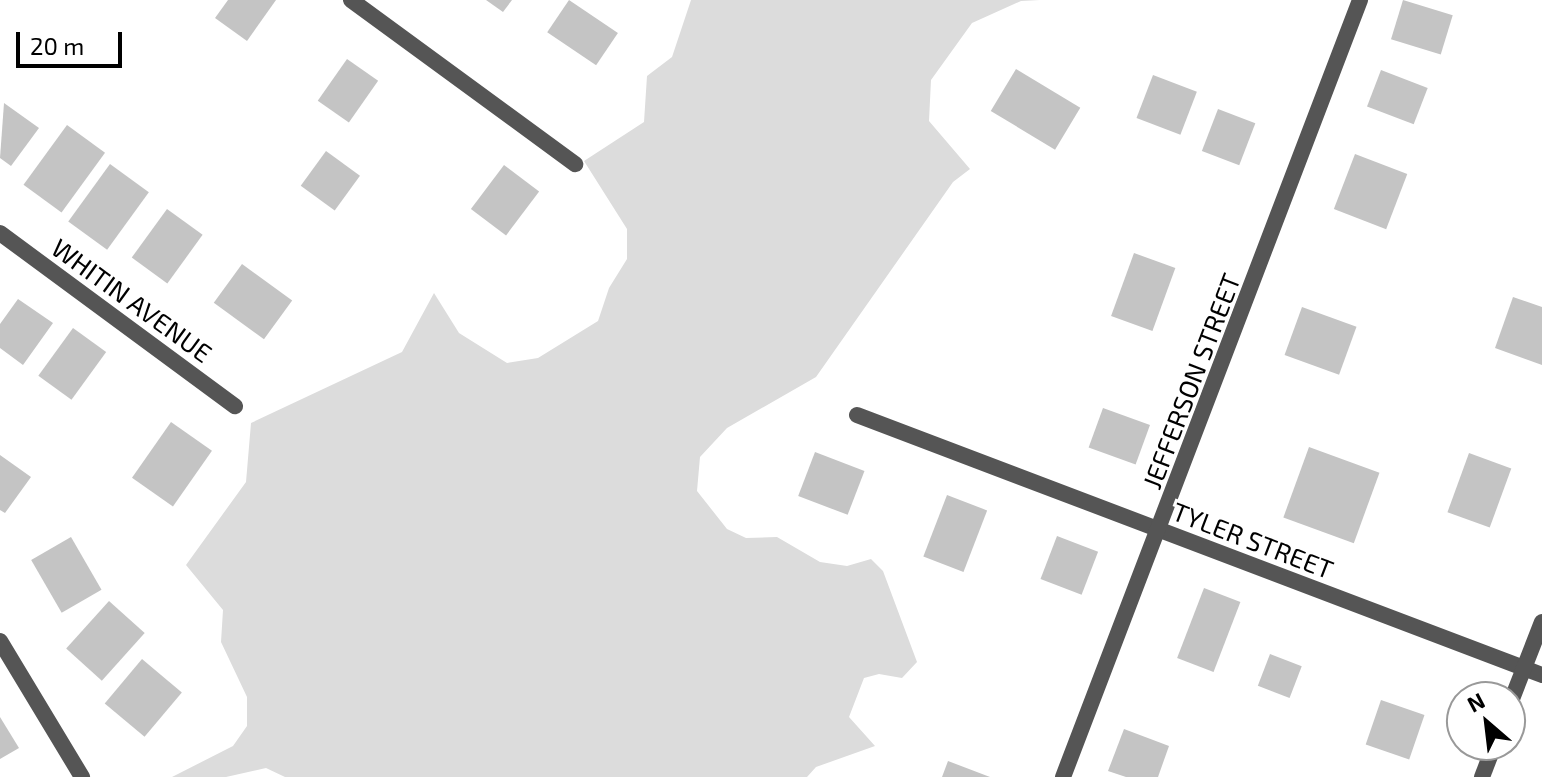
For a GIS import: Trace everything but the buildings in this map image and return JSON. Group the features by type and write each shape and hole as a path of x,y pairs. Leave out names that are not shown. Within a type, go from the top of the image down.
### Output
{"street":[{"path":"351,0 575,164"},
{"name":"JEFFERSON STREET","path":"1063,777 1160,530 1360,0"},
{"name":"WHITIN AVENUE","path":"0,233 235,406"},
{"name":"TYLER STREET","path":"857,415 1542,675"},
{"path":"1519,681 1542,622"},
{"path":"0,641 82,777"}],"shaded area":[{"path":"691,0 1040,0 1021,1 972,23 931,80 929,121 970,169 953,182 816,377 727,428 700,457 697,491 727,529 746,538 777,537 820,562 847,566 871,559 883,571 917,662 902,678 879,674 864,678 849,717 875,746 816,767 807,777 285,777 266,768 226,777 172,777 233,746 247,726 247,697 221,642 223,610 186,565 246,482 251,423 402,352 434,293 459,333 507,363 538,358 598,321 609,288 627,259 627,229 584,161 644,122 647,76 672,57"}]}
